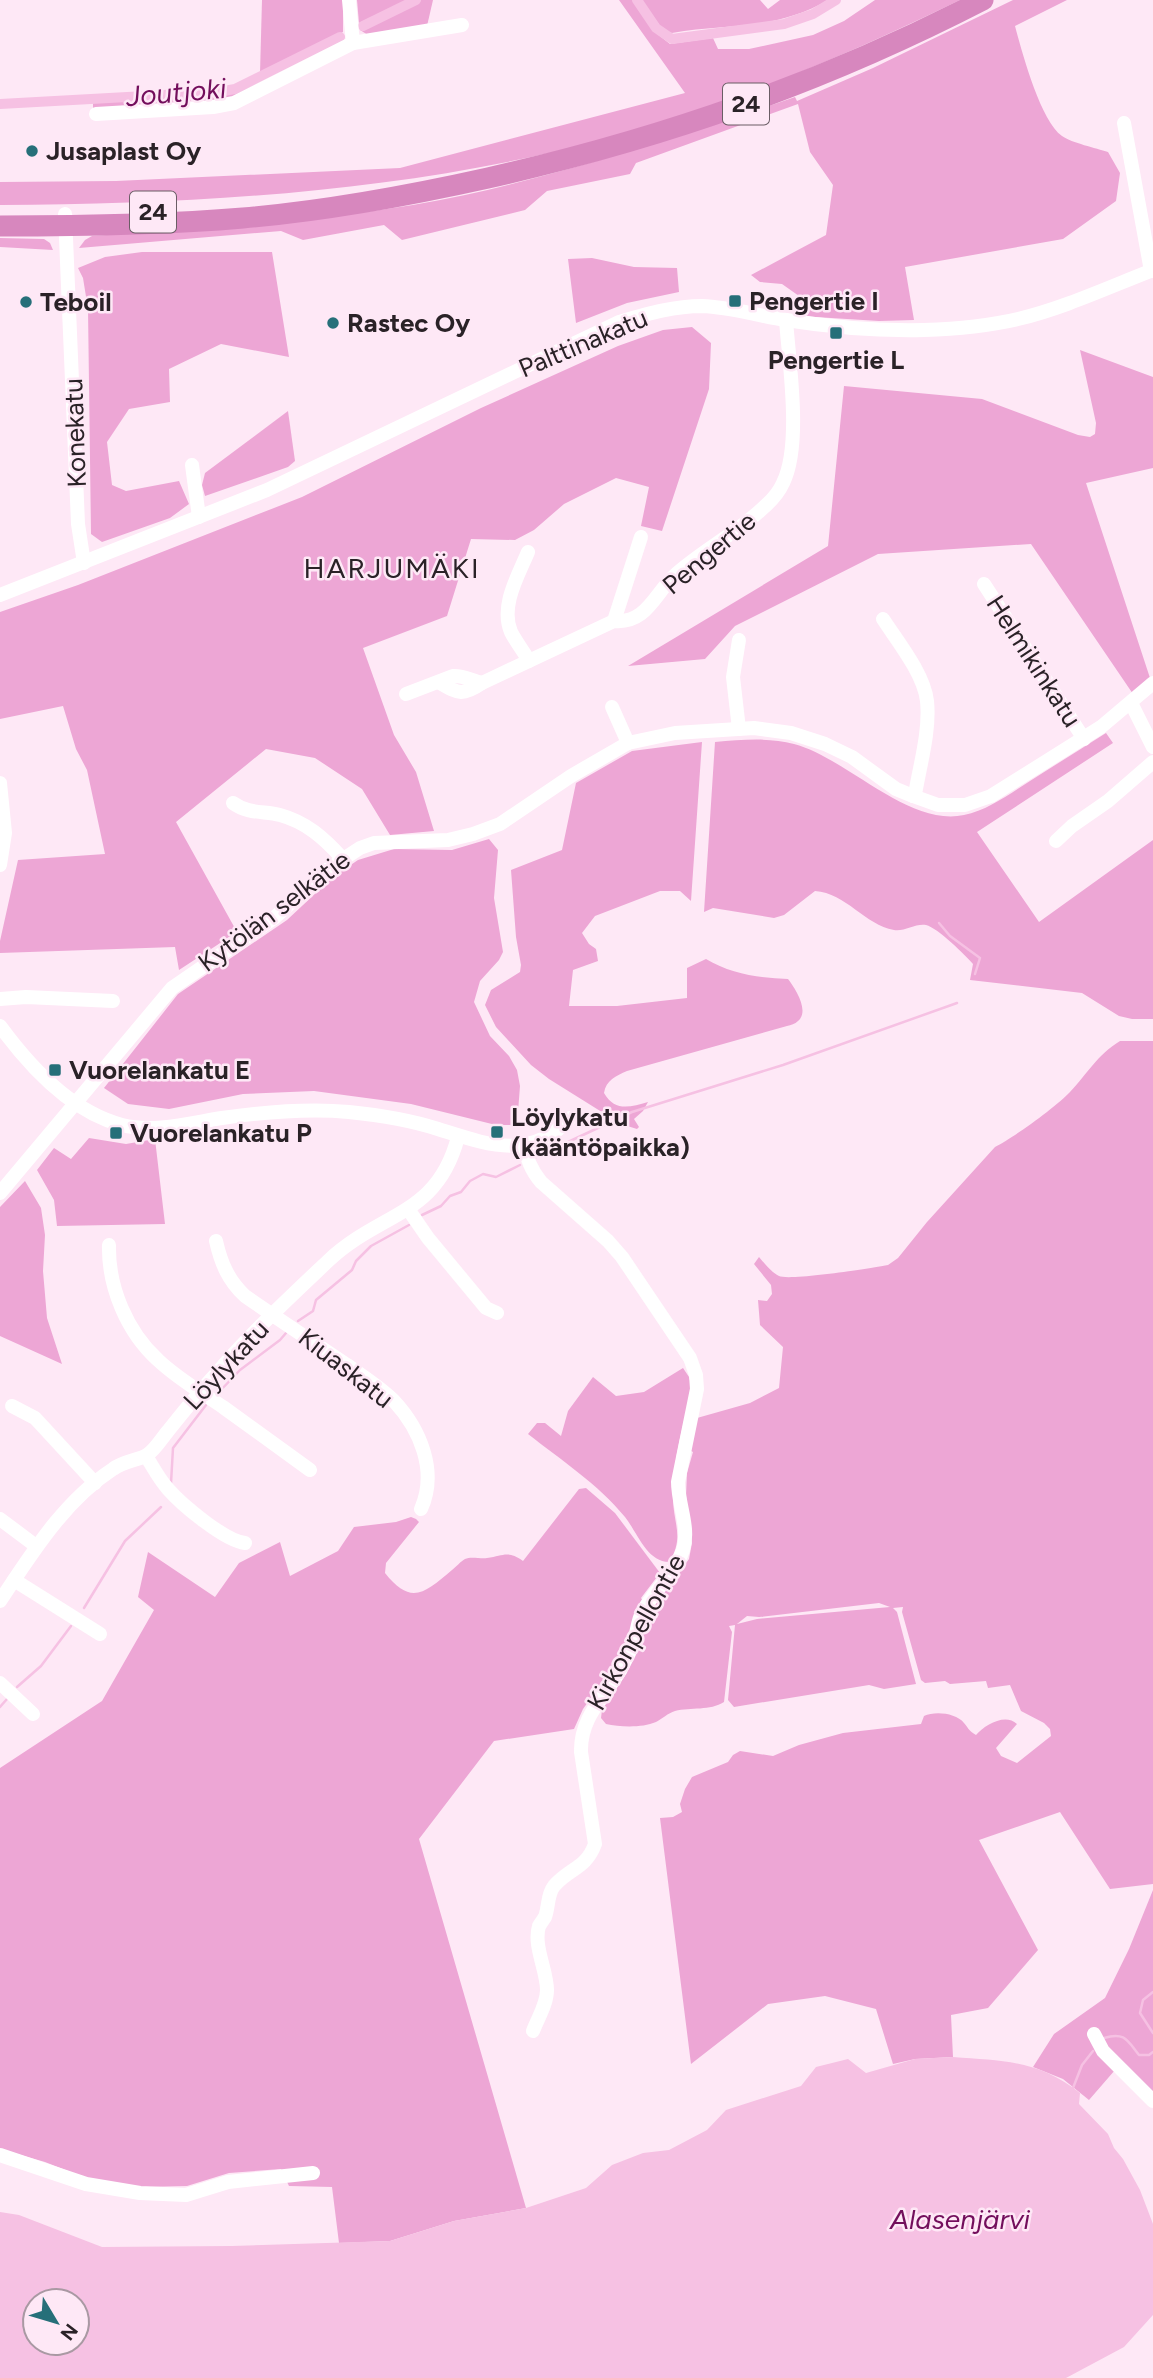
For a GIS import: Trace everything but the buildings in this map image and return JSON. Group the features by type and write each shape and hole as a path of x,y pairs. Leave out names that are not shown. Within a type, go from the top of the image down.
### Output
{"highway":[{"name":"24","path":"0,215 64,220 189,222 293,213 392,198 498,176 626,144 748,104 876,52 983,0"},
{"name":"24","path":"0,226 64,220"}],"street":[{"path":"349,0 353,43"},
{"path":"96,114 213,107 233,103 353,43 463,25"},
{"path":"1124,124 1152,271"},
{"name":"Konekatu","path":"64,220 78,524 84,563"},
{"name":"Palttinakatu","path":"84,563 302,474 620,322 663,309 702,306 786,320 923,330 974,326 1020,318 1152,271"},
{"name":"Pengertie","path":"405,694 453,676 482,682 614,621 633,620 646,610 674,576 764,507 783,483 791,453 794,421 786,320"},
{"path":"192,465 199,517"},
{"path":"614,621 641,537"},
{"path":"528,552 510,597 507,618 512,634 529,661"},
{"path":"0,595 84,563"},
{"name":"Helmikinkatu","path":"984,584 1084,739"},
{"path":"883,619 920,679 927,701 927,722 913,796"},
{"path":"738,640 733,677 738,729"},
{"name":"Kytölän selkätie","path":"0,1193 172,988 274,918 342,858 360,848 374,843 448,840 500,824 571,776 628,743 675,733 754,729 791,733 825,744 852,757 897,789 913,796 938,805 965,805 991,796 1020,780 1084,739 1153,683"},
{"path":"1131,703 1153,747"},
{"path":"612,707 628,743"},
{"path":"1056,841 1153,762"},
{"path":"0,783 4,800 5,833 0,864"},
{"path":"233,803 242,809 278,814 302,822 342,858"},
{"path":"0,999 26,997 113,1001"},
{"path":"0,1026 47,1078 76,1104 108,1121 137,1127 157,1127 256,1114 350,1112 413,1122 458,1137 503,1146 550,1137 570,1118"},
{"name":"Löylykatu","path":"0,1601 37,1546 64,1513 95,1483 124,1462 146,1456 200,1391 273,1314 346,1245 408,1209 429,1193 451,1160 458,1137"},
{"name":"Kirkonpellontie","path":"524,1144 526,1158 533,1173 608,1241 633,1272 690,1358 696,1375 697,1389 678,1482 686,1535 683,1549 678,1562 642,1613 622,1667 584,1725 581,1752 595,1844 591,1856 552,1888 545,1916 538,1929 547,1988 546,1999 533,2031"},
{"path":"408,1209 428,1238 486,1308 497,1313"},
{"name":"Kiuaskatu","path":"216,1241 223,1268 245,1296 384,1392 400,1409 426,1455 428,1489 421,1508"},
{"path":"109,1245 113,1286 142,1343 159,1362 310,1470"},
{"path":"12,1406 35,1419 95,1483"},
{"path":"146,1456 174,1496 231,1539 245,1543"},
{"path":"0,1519 37,1546"},
{"path":"14,1580 100,1634"},
{"path":"0,1683 33,1714"},
{"path":"1094,2034 1103,2051 1153,2101"},
{"path":"0,2155 86,2184 140,2193 186,2195 228,2182 313,2173"}],"shaded area":[{"path":"262,0 343,0 343,32 260,73"},
{"path":"357,0 408,0 359,23"},
{"path":"421,0 433,0 427,26 368,35 360,30"},
{"path":"619,0 633,0 656,33 670,44 713,38 718,49 749,49 813,35 844,21 875,0 960,0 827,61 735,98 642,129 522,159 374,184 299,192 150,202 0,205 0,182 116,181 400,168 685,93"},
{"path":"641,0 760,0 768,9 780,0 828,0 789,17 672,33 663,30"},
{"path":"1013,0 1067,0 1015,26 1033,85 1046,116 1066,139 1108,152 1120,173 1116,201 1063,239 905,267 914,320 879,321 799,316 789,307 799,296 782,284 760,282 751,275 826,235 833,185 810,152 798,104 636,163 630,174 547,191 525,210 402,240 384,225 303,240 281,231 79,248 92,236 280,222 419,204 591,163 795,97 797,101 873,68"},
{"path":"344,37 338,47 240,95 210,102 93,108 93,102 217,94 236,90"},
{"path":"0,238 44,239 50,243 53,250 0,247"},
{"path":"142,252 272,252 289,357 221,344 169,369 170,402 129,409 107,442 112,485 126,491 179,481 189,504 170,518 102,542 91,534 88,309 83,278 78,268 105,257"},
{"path":"592,258 634,267 677,268 679,292 627,303 576,323 568,259"},
{"path":"692,327 711,343 709,389 662,531 641,526 649,487 616,478 564,504 534,530 515,540 471,539 447,616 363,648 394,735 416,772 434,831 390,835 362,789 315,758 266,749 176,822 237,932 179,970 175,947 0,953 0,941 18,860 105,854 87,770 76,749 63,706 0,719 0,612 78,585 302,497 481,408 618,346 663,330"},
{"path":"1080,350 1153,377 1153,468 1086,483 1150,678 1133,694 1031,544 878,554 735,626 705,659 628,666 828,546 844,386 982,399 1090,437 1095,434 1096,423"},
{"path":"288,411 295,461 288,467 205,496 202,485 205,473"},
{"path":"1106,733 1113,743 977,832 1039,922 1153,840 1153,1019 1119,1016 1082,993 970,980 973,964 931,927 922,925 894,930 884,927 826,893 815,891 784,915 774,918 713,908 704,912 715,742 765,740 794,744 835,763 900,801 921,811 943,816 973,813 990,805"},
{"path":"702,742 691,901 680,891 660,891 595,916 582,933 596,949 598,961 573,970 569,1006 617,1006 687,998 687,968 706,959 745,974 788,979 800,1000 801,1017 791,1025 627,1071 612,1079 604,1093 613,1103 629,1106 648,1102 634,1119 639,1127 637,1129 621,1124 531,1065 496,1027 485,1005 491,990 520,972 511,870 562,850 576,783 632,751"},
{"path":"489,839 498,850 494,898 503,952 480,981 474,1002 490,1036 509,1056 517,1070 520,1086 517,1125 496,1125 411,1104 314,1091 243,1094 169,1109 128,1104 104,1088 178,994 287,920 333,877 358,860 394,849 452,850"},
{"path":"1120,1041 1153,1041 1153,1884 1110,1889 1060,1812 979,1840 1038,1950 988,2008 951,2015 953,2057 915,2059 893,2064 876,2009 825,1996 768,2004 691,2064 660,1818 673,1817 682,1812 680,1804 692,1777 728,1762 740,1751 773,1756 799,1745 843,1733 921,1724 924,1716 934,1714 956,1717 976,1735 995,1722 1012,1721 1017,1724 996,1748 1001,1756 1017,1763 1051,1736 1050,1729 1044,1723 1021,1711 1010,1685 988,1688 986,1681 950,1684 945,1681 925,1683 921,1680 902,1612 903,1607 893,1608 897,1612 916,1684 884,1689 869,1685 734,1707 728,1700 735,1625 729,1626 732,1632 724,1702 713,1707 675,1711 656,1722 644,1725 612,1725 606,1724 601,1718 602,1710 627,1673 630,1660 656,1604 689,1559 692,1543 686,1496 687,1473 693,1452 689,1450 697,1418 750,1403 779,1388 783,1347 760,1325 758,1300 767,1301 772,1294 771,1285 754,1264 759,1257 773,1272 786,1277 832,1274 888,1265 898,1258 995,1147 1034,1122 1063,1098 1112,1046","holes":["879,1603 890,1607 757,1619 737,1624 747,1616 759,1617"]},
{"path":"89,1138 126,1144 155,1139 165,1224 57,1226 54,1200 37,1170 54,1148 71,1159"},
{"path":"25,1181 41,1208 45,1235 43,1271 47,1318 62,1364 0,1336 0,1207"},
{"path":"683,1368 692,1388 674,1471 673,1498 677,1538 669,1562 661,1561 649,1552 625,1517 603,1494 528,1434 537,1423 545,1423 561,1436 568,1411 593,1377 616,1396 644,1392"},
{"path":"586,1488 615,1513 660,1573 641,1598 644,1602 620,1657 583,1709 574,1729 494,1741 419,1839 526,2208 454,2221 390,2241 339,2243 332,2187 289,2186 281,2169 229,2173 187,2186 141,2187 101,2184 45,2162 0,2149 0,1768 102,1701 154,1610 138,1597 148,1552 215,1597 239,1563 280,1542 290,1576 338,1551 354,1527 396,1522 411,1517 419,1522 386,1563 385,1573 403,1590 418,1592 434,1585 467,1558 509,1555 523,1561 579,1489"},
{"path":"1153,1890 1153,2108 1115,2070 1089,2100 1063,2079 1033,2067 1054,2034 1105,1998"}],"water":[{"name":"Alasenjärvi","path":"953,2057 988,2060 1035,2068 1065,2082 1080,2093 1079,2104 1108,2134 1140,2190 1153,2224 1153,2315 1124,2347 1066,2378 0,2378 0,2212 19,2215 102,2247 390,2241 454,2221 526,2208 586,2188 612,2165 643,2153 669,2150 707,2130 726,2110 801,2086 816,2067 848,2059 866,2073 915,2059"}],"waterway":[{"name":"Joutjoki","path":"363,26 416,0"},
{"name":"Joutjoki","path":"637,0 656,28 672,39 784,24 813,14 836,0"},
{"name":"Joutjoki","path":"0,104 235,89 340,37"},
{"path":"939,923 950,936 980,958 975,974"},
{"path":"536,1157 632,1112 783,1065 957,1003"},
{"path":"422,1215 441,1206 450,1196 461,1192 470,1181 483,1174 496,1177 520,1165"},
{"path":"298,1321 313,1311 316,1300 352,1270 356,1261 371,1246 409,1225"},
{"path":"218,1393 240,1370 286,1333"},
{"path":"171,1483 173,1448 206,1405"},
{"path":"84,1608 125,1541 161,1507"},
{"path":"17,1687 41,1666 71,1626"},
{"path":"0,1707 7,1699"},
{"path":"1153,1992 1143,2000 1140,2013 1153,2033"},
{"path":"1104,2038 1121,2037 1128,2041 1139,2055 1153,2052"},
{"path":"1073,2088 1082,2065 1093,2051"}],"place":[{"name":"Jusaplast Oy","path":"32,151"},
{"name":"Pengertie I","path":"735,301"},
{"name":"Teboil","path":"26,302"},
{"name":"Rastec Oy","path":"333,323"},
{"name":"Pengertie L","path":"836,333"},
{"name":"Vuorelankatu E","path":"55,1070"},
{"name":"Löylykatu (kääntöpaikka)","path":"497,1132"},
{"name":"Vuorelankatu P","path":"116,1133"}],"district":[{"name":"HARJUMÄKI","path":"392,568"}]}
